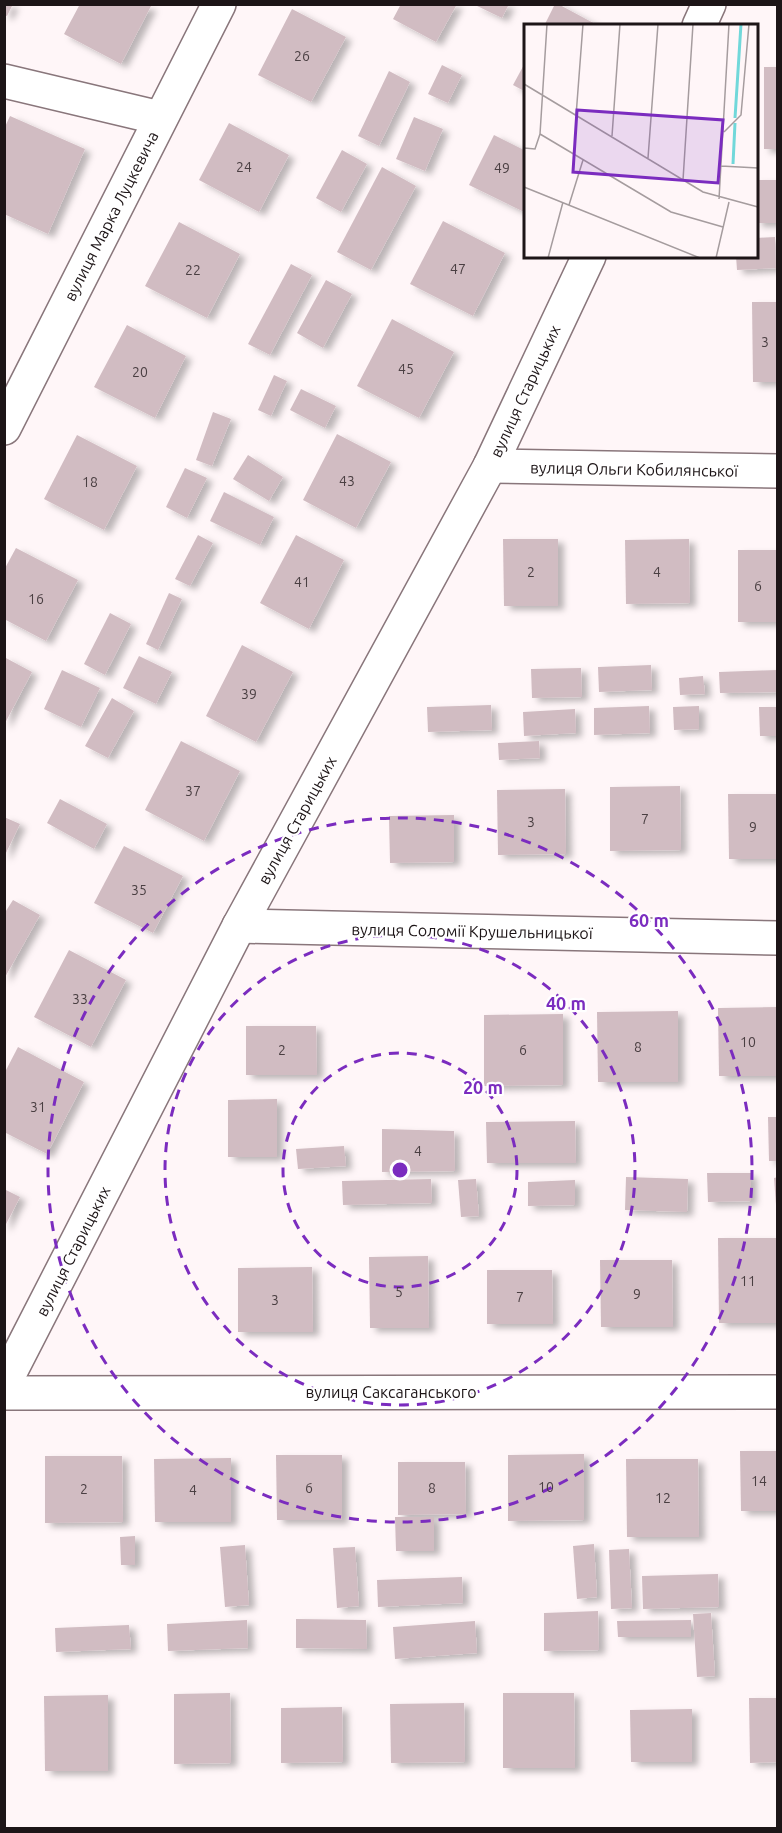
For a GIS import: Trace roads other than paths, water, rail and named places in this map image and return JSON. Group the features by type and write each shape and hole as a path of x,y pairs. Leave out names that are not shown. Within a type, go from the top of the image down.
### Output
{"street":[{"name":"вулиця Марка Луцкевича","path":"4,428 219,4"},
{"path":"700,24 709,4"},
{"path":"4,81 160,118"},
{"name":"вулиця Старицьких","path":"4,1384 239,926 490,466 588,258"},
{"name":"вулиця Ольги Кобилянської","path":"490,466 777,471"},
{"name":"вулиця Соломії Крушельницької","path":"239,926 777,938"},
{"name":"вулиця Саксаганського","path":"4,1392 777,1392"}]}
